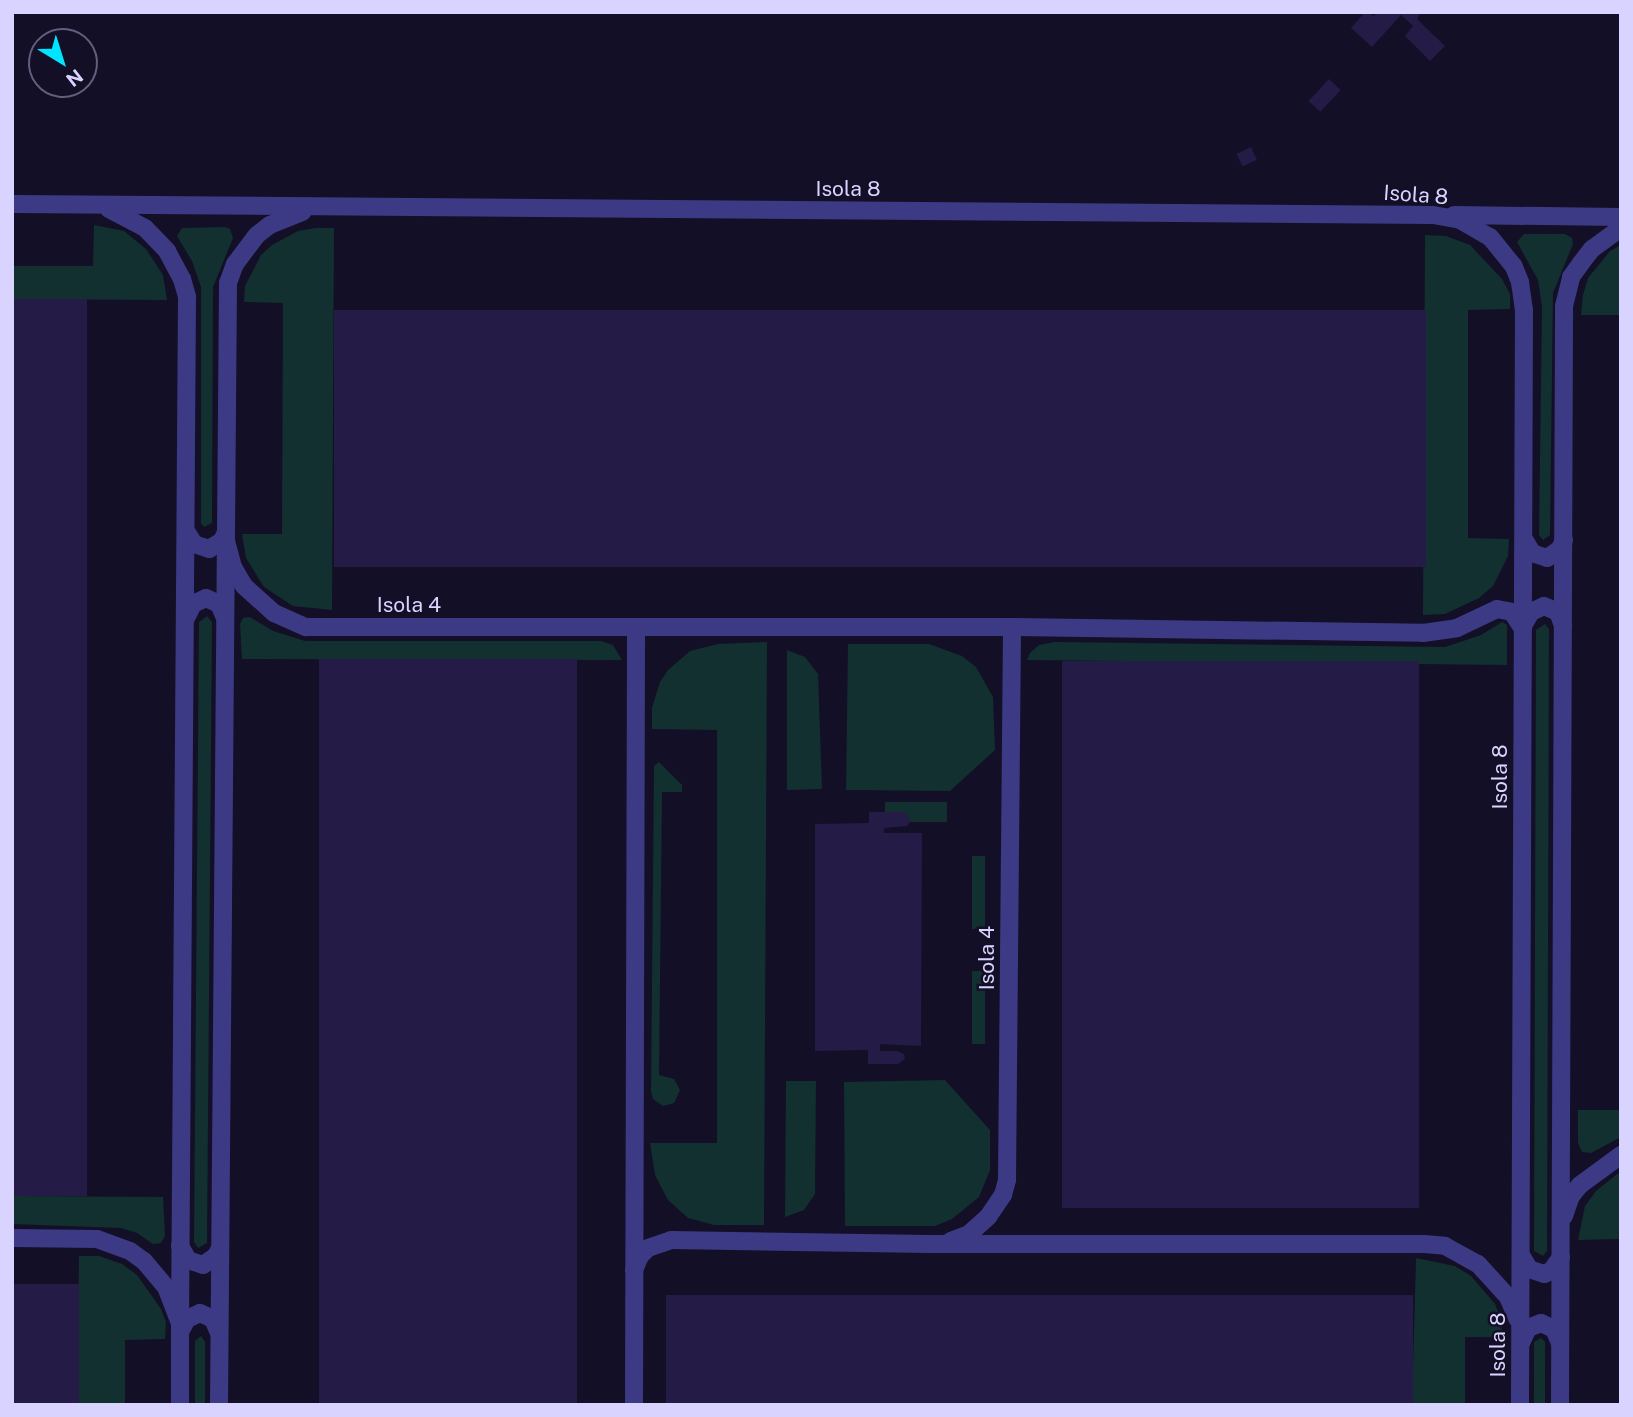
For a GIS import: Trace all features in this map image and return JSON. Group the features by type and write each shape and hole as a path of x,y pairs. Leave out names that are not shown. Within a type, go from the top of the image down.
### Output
{"lane":[{"path":"12,204 326,208"},
{"path":"92,204 114,210 145,228 167,251 183,279 187,297 180,1405"},
{"path":"219,1405 228,283 235,264 245,249 270,225 301,212 326,208"},
{"name":"Isola 8","path":"326,208 1433,215 1460,220 1490,237 1514,267 1520,282 1524,310 1520,1405"},
{"path":"1433,215 1621,217"},
{"path":"1560,1405 1566,291 1571,278 1592,249 1621,228"},
{"path":"186,531 194,544 209,549 226,536"},
{"name":"Isola 4","path":"226,536 233,567 243,586 274,613 306,626 1012,627 1439,632 1458,628 1497,609 1512,612 1519,618 1524,629"},
{"path":"1524,539 1532,553 1547,558 1560,549 1564,540"},
{"path":"186,618 193,604 206,598 219,604 225,618"},
{"path":"1524,629 1531,612 1544,606 1558,612 1563,626"},
{"path":"634,1405 636,627"},
{"name":"Isola 4","path":"930,1244 956,1240 980,1226 996,1206 1007,1180 1012,627"},
{"path":"1561,1237 1565,1210 1571,1196 1591,1174 1621,1155"},
{"path":"12,1238 97,1239 130,1251 151,1268 166,1287 180,1329"},
{"name":"Isola 4","path":"634,1270 640,1256 661,1241 1445,1247 1478,1264 1496,1280 1516,1314 1520,1339"},
{"path":"180,1246 188,1260 203,1265 216,1256 220,1248"},
{"path":"1521,1255 1529,1269 1544,1274 1551,1271 1560,1257"},
{"path":"180,1329 187,1319 200,1313 213,1319 219,1333"},
{"path":"1520,1339 1528,1328 1541,1323 1554,1329 1560,1343"}],"green space":[{"path":"94,225 124,231 146,249 163,275 167,300 12,299 12,266 93,266"},
{"path":"182,228 230,229 233,238 213,287 212,523 204,527 201,523 201,287 192,261 177,236"},
{"path":"334,228 332,610 293,606 264,587 246,558 242,534 282,534 283,303 244,302 245,286 261,255 272,245 298,231"},
{"path":"1524,234 1565,234 1572,238 1573,244 1553,293 1550,535 1543,540 1539,535 1542,307 1538,280 1517,242"},
{"path":"1425,235 1446,236 1470,245 1502,279 1510,294 1510,309 1468,310 1468,538 1509,539 1508,556 1493,586 1479,598 1445,614 1423,615"},
{"path":"1621,245 1621,315 1581,315 1588,278 1610,251"},
{"path":"207,616 212,622 207,1243 198,1248 194,1242 199,622"},
{"path":"250,617 273,631 305,641 601,641 613,645 622,660 242,659 240,624 243,618"},
{"path":"1502,622 1507,625 1507,665 1027,660 1039,645 1055,642 1445,647 1481,635"},
{"path":"1545,624 1549,629 1547,1251 1543,1256 1534,1251 1536,630"},
{"path":"767,642 764,1225 714,1225 688,1218 668,1200 655,1175 650,1143 717,1143 717,730 652,729 652,708 660,682 668,670 690,651 718,644"},
{"path":"848,644 929,644 962,656 976,667 993,697 995,750 950,791 846,790"},
{"path":"787,650 805,657 818,674 822,789 787,790"},
{"path":"659,762 682,785 682,792 662,792 659,1075 674,1079 680,1090 674,1103 663,1106 653,1099 651,1091 654,766"},
{"path":"885,802 947,802 947,822 910,822 904,812 885,812"},
{"path":"972,856 985,856 985,929 972,929"},
{"path":"972,971 985,971 985,1044 972,1044"},
{"path":"945,1080 990,1130 990,1170 979,1197 952,1219 935,1226 845,1226 844,1082"},
{"path":"786,1081 816,1081 815,1194 804,1210 785,1217"},
{"path":"1578,1110 1621,1110 1621,1137 1591,1153 1582,1152 1578,1143"},
{"path":"1621,1171 1621,1239 1578,1240 1585,1206 1596,1191"},
{"path":"12,1196 163,1197 165,1236 161,1243 153,1244 137,1233 121,1228 12,1224"},
{"path":"79,1256 99,1256 122,1264 137,1275 161,1309 166,1322 165,1339 125,1340 125,1405 77,1405"},
{"path":"1416,1258 1455,1266 1471,1276 1495,1304 1501,1319 1502,1337 1465,1337 1465,1405 1412,1405"},
{"path":"201,1336 205,1342 205,1405 195,1405 195,1341"},
{"path":"1541,1338 1545,1342 1545,1405 1534,1405 1534,1342"}],"building":[{"path":"1365,12 1374,16 1378,12 1421,12 1417,19 1445,46 1430,61 1405,36 1413,26 1401,15 1372,47 1351,28"},
{"path":"1329,79 1341,90 1320,112 1309,101"},
{"path":"1251,147 1257,160 1242,166 1236,154"},
{"path":"12,299 87,299 87,1196 12,1196"},
{"path":"334,310 1426,310 1426,567 334,567"},
{"path":"319,659 577,659 577,1405 319,1405"},
{"path":"1062,661 1419,661 1419,1208 1062,1208"},
{"path":"869,812 904,812 908,815 910,822 907,826 884,828 884,833 922,833 921,1046 880,1044 880,1051 897,1051 904,1054 905,1059 898,1064 868,1064 868,1050 815,1051 815,824 869,823"},
{"path":"12,1284 79,1284 79,1405 12,1405"},
{"path":"666,1295 1413,1295 1413,1405 666,1405"}]}
